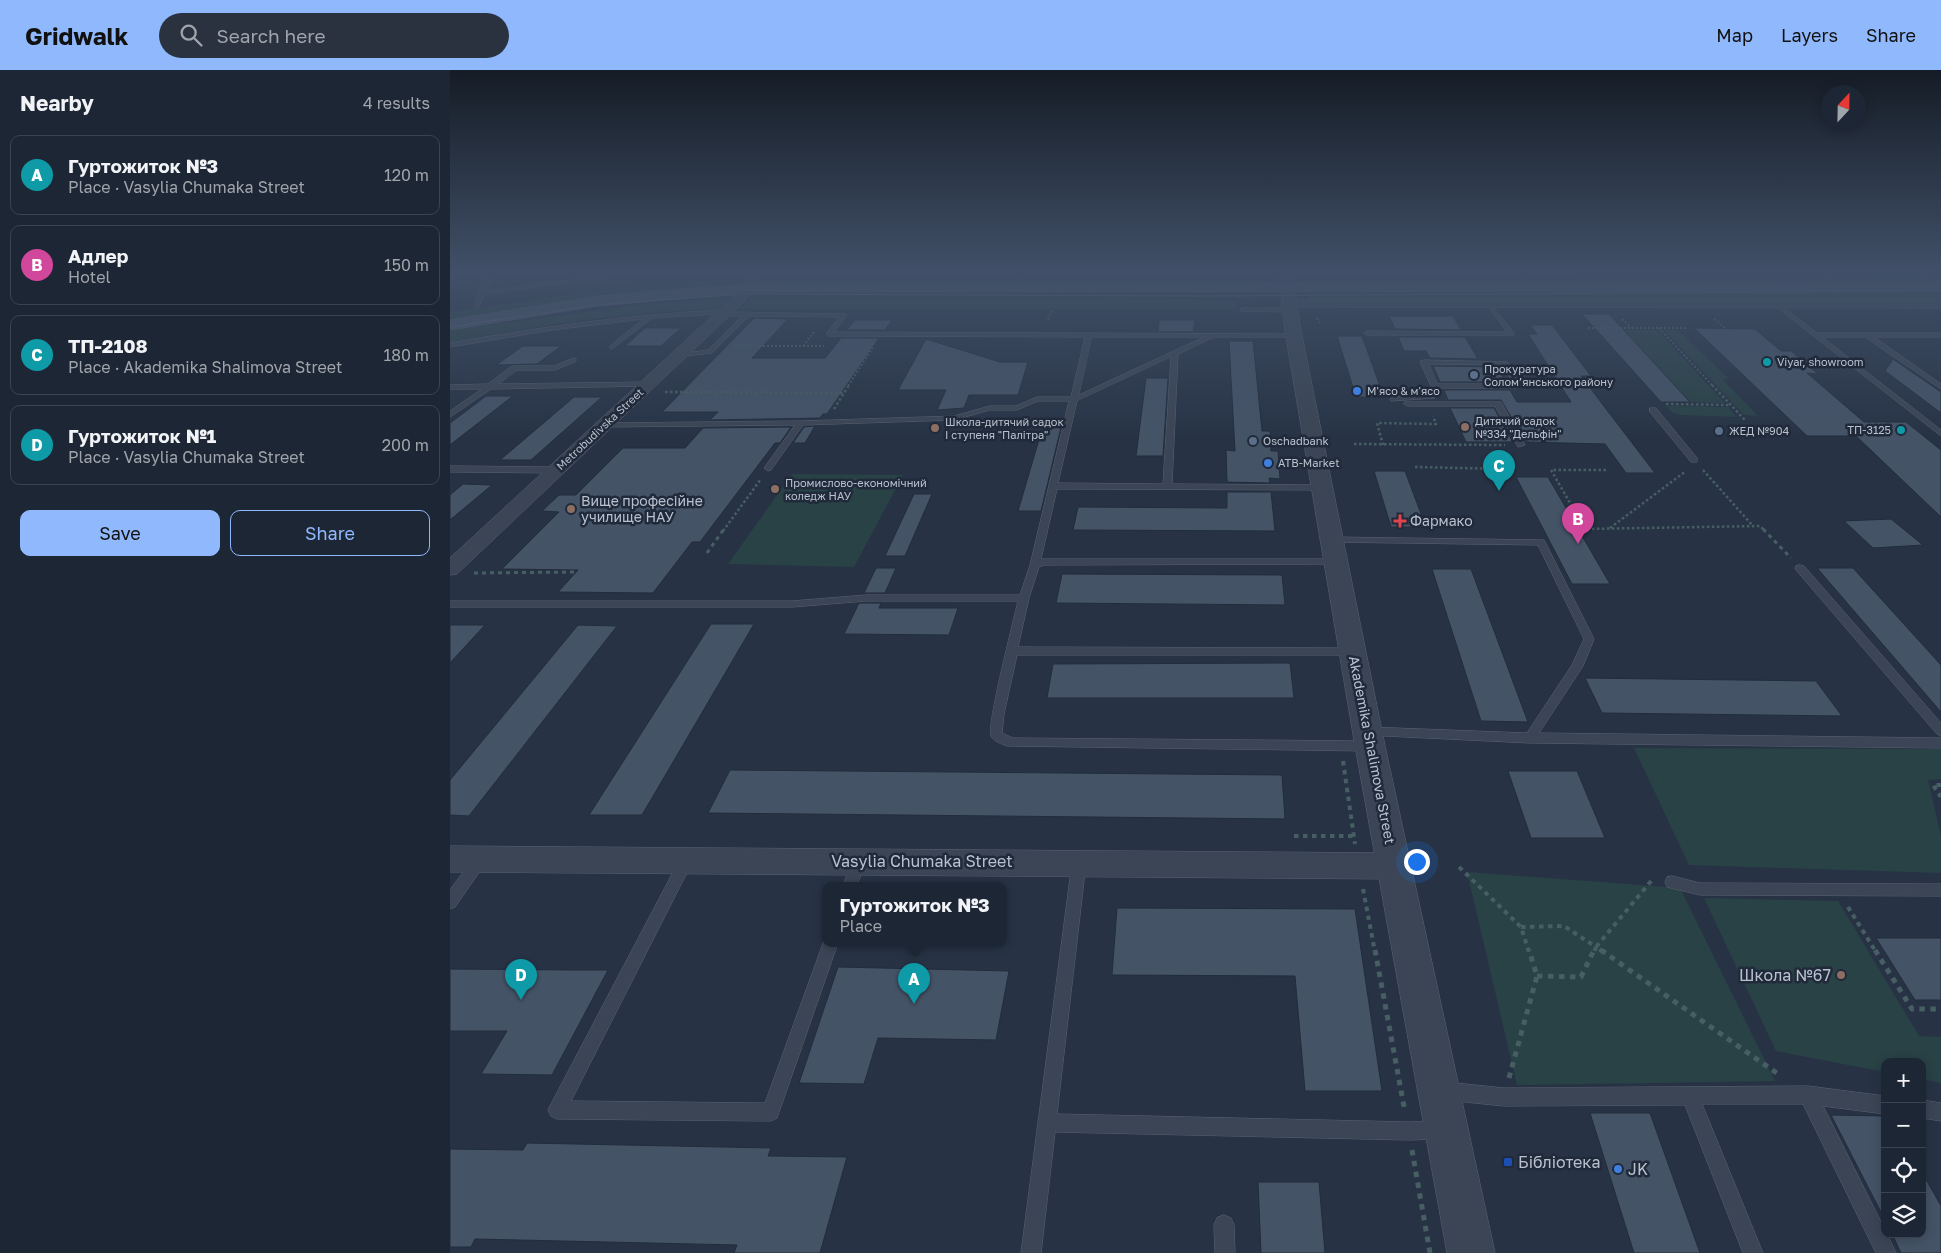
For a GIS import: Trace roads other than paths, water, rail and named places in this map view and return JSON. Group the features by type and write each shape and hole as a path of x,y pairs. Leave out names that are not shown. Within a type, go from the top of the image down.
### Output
{"street":[{"name":"Metrobudivska Street","path":"450,569 603,426 653,388 678,356 709,327"},
{"name":"Akademika Shalimova Street","path":"1301,327 1322,488 1369,739 1471,1253"},
{"name":"Vasylia Chumaka Street","path":"450,859 687,860 855,873 1079,862 1394,866"}],"lane":[{"path":"450,345 551,327"},
{"path":"612,347 638,327"},
{"path":"678,356 710,352 735,327"},
{"path":"834,327 829,334 1213,335"},
{"path":"603,426 801,423 954,418 990,408 1017,408 1037,399 1075,399 1213,335 1238,327"},
{"path":"1367,332 1512,334 1507,327"},
{"path":"1806,327 1941,434"},
{"path":"1089,334 1035,565 1024,598 998,714 996,735 1011,743 1530,738 1941,743"},
{"path":"1816,335 1941,335"},
{"path":"1867,335 1941,387"},
{"path":"1167,487 1176,352"},
{"path":"450,415 515,368 555,368 574,360"},
{"path":"1435,386 1518,386 1505,363 1424,362 1435,386 1432,396 1395,401 1429,405 1498,404 1521,445"},
{"path":"450,386 653,388"},
{"path":"1655,407 1696,461"},
{"path":"768,468 801,423"},
{"path":"450,468 556,470"},
{"path":"1054,486 1322,488"},
{"path":"1035,565 1043,562 1541,542 1589,639 1577,666 1530,738"},
{"path":"1800,568 1941,731"},
{"path":"450,604 746,605 801,604 866,598 1024,598"},
{"path":"1012,651 1353,652"},
{"path":"450,902 482,859"},
{"path":"687,860 557,1110 771,1112 829,947"},
{"path":"1031,1253 1079,862"},
{"path":"1672,882 1700,889 1941,890"},
{"path":"1438,1090 1504,1097 1808,1095 1881,1104"},
{"path":"1808,1095 1886,1253"},
{"path":"1690,1096 1753,1253"},
{"path":"1926,1110 1941,1112"},
{"path":"1047,1123 1399,1131 1446,1130"},
{"path":"1224,1224 1225,1253"}],"place":[{"name":"Viyar, showroom","path":"1767,362"},
{"name":"Прокуратура Солом’янського району","path":"1474,375"},
{"name":"М'ясо & м'ясо","path":"1357,391"},
{"name":"Дитячий садок №334 \"Дельфін\"","path":"1465,427"},
{"name":"Школа-дитячий садок І ступеня \"Палітра\"","path":"935,428"},
{"name":"ТП-3125","path":"1901,430"},
{"name":"ЖЕД №904","path":"1719,431"},
{"name":"Oschadbank","path":"1253,441"},
{"name":"ATB-Market","path":"1268,463"},
{"name":"Промислово-економічний коледж НАУ","path":"775,489"},
{"name":"ТП-2108","path":"1499,491"},
{"name":"Вище професійне училище НАУ","path":"571,509"},
{"name":"Фармако","path":"1400,521"},
{"name":"Адлер","path":"1578,544"},
{"name":"Школа №67","path":"1841,975"},
{"name":"Гуртожиток №1","path":"521,1000"},
{"name":"Гуртожиток №3","path":"914,1004"},
{"name":"Бібліотека","path":"1508,1162"},
{"name":"JK","path":"1618,1169"}]}
